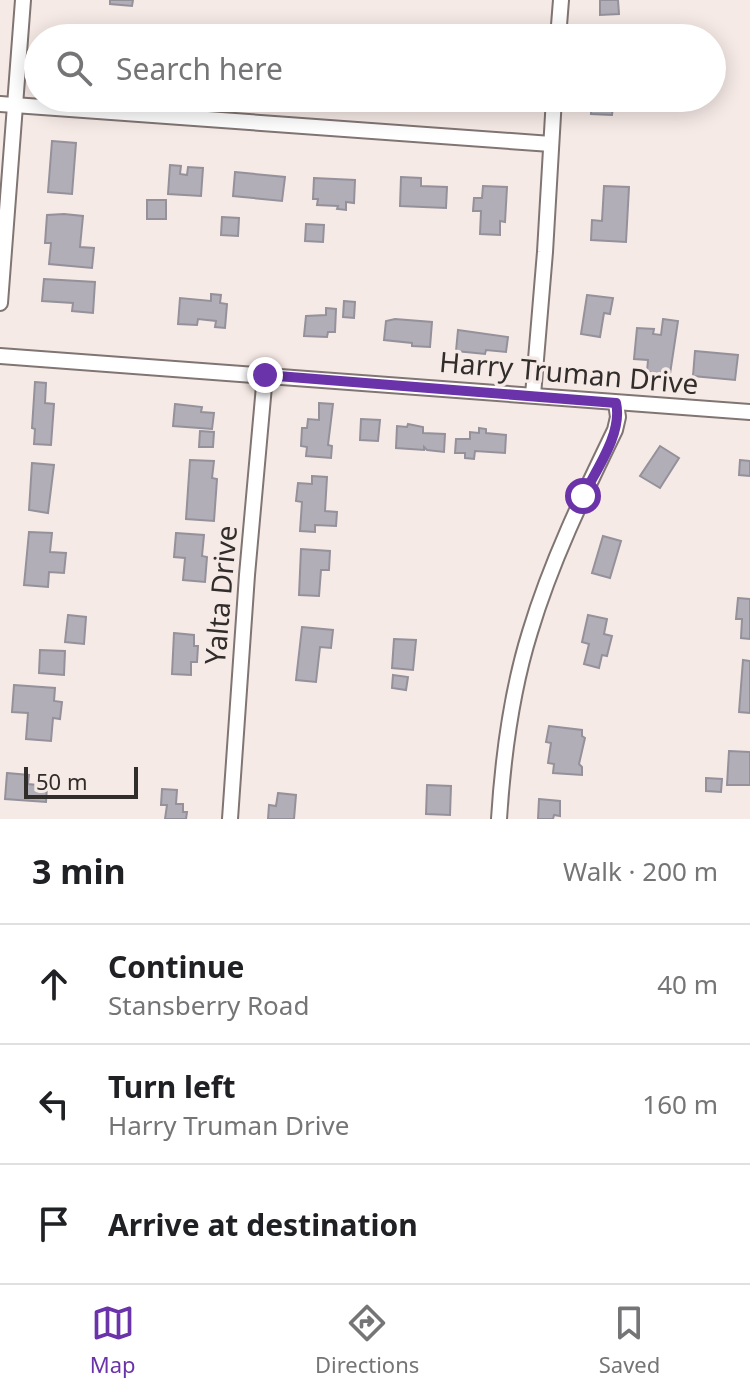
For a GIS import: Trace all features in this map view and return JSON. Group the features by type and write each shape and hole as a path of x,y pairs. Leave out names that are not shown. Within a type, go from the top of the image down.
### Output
{"street":[{"path":"0,303 7,105 23,0"},
{"path":"559,24 561,0"},
{"path":"105,112 551,144"},
{"path":"533,395 553,112"},
{"name":"Harry Truman Drive","path":"0,356 750,412"},
{"name":"Yalta Drive","path":"230,819 265,375"},
{"path":"499,819 511,709 530,631 566,536 615,430 618,417 616,403"}],"building":[{"path":"110,0 133,0 132,6 110,4"},
{"path":"600,0 618,0 619,14 600,15"},
{"path":"591,112 612,112 612,115"},
{"path":"52,141 76,143 72,194 48,192"},
{"path":"170,165 181,166 180,174 187,175 188,167 203,168 201,196 168,194"},
{"path":"235,172 285,177 282,201 233,196"},
{"path":"401,177 421,178 421,186 447,187 446,208 400,206"},
{"path":"314,178 355,180 354,203 346,202 346,210 337,209 338,206 317,205 318,199 313,199"},
{"path":"483,186 507,187 505,222 500,221 500,235 480,234 481,211 473,211 474,198 482,198"},
{"path":"604,186 629,187 626,242 591,240 592,220 602,221"},
{"path":"147,200 166,200 166,219 147,219"},
{"path":"47,215 83,216 80,247 94,248 92,268 49,264 51,243 45,243"},
{"path":"222,217 239,218 238,236 221,235"},
{"path":"306,224 324,225 323,242 305,241"},
{"path":"44,279 95,282 93,313 72,311 73,303 42,301"},
{"path":"211,294 221,295 220,303 227,304 225,328 215,327 216,321 198,319 197,325 178,324 180,298 211,301"},
{"path":"587,295 613,298 610,314 604,313 600,337 581,334"},
{"path":"344,301 355,302 354,318 343,317"},
{"path":"326,308 336,309 335,332 328,332 327,337 304,336 306,316 326,315"},
{"path":"663,319 678,321 670,374 647,372 648,360 634,359 637,328 654,329 653,334 661,335"},
{"path":"386,321 432,322 430,347 384,340"},
{"path":"458,330 508,337 506,352 486,350 485,354 456,351"},
{"path":"695,351 738,355 735,380 693,376"},
{"path":"35,382 46,383 45,403 54,404 51,445 34,444"},
{"path":"319,403 333,404 328,445 332,446 331,458 306,456 307,447 301,446 302,428 307,428 308,419 319,420"},
{"path":"175,404 202,407 201,412 214,413 212,429 173,426"},
{"path":"361,419 380,420 378,441 360,440"},
{"path":"408,424 423,427 423,433 445,434 444,452 424,447 424,450 396,448 397,426 407,427"},
{"path":"479,428 486,429 486,433 506,435 505,453 475,451 474,459 465,458 465,453 455,453 456,439 470,439 470,432 479,433"},
{"path":"200,431 214,432 213,447 199,447"},
{"path":"660,446 679,458 660,488 640,476"},
{"path":"190,460 214,461 212,478 217,479 214,521 186,519"},
{"path":"740,460 750,461 750,476 739,475"},
{"path":"32,463 54,465 48,513 29,510"},
{"path":"312,476 327,477 325,511 337,512 336,526 315,525 315,532 300,531 302,502 296,501 298,483 312,484"},
{"path":"29,532 52,533 50,552 66,553 64,573 49,572 48,587 24,585"},
{"path":"176,533 204,535 202,556 207,557 205,582 183,580 185,558 174,557"},
{"path":"603,536 621,541 610,578 592,573"},
{"path":"301,549 330,551 329,570 321,570 319,596 299,595"},
{"path":"738,598 750,599 750,639 741,638 742,619 736,619"},
{"path":"68,615 86,617 84,644 65,642"},
{"path":"588,615 607,619 604,634 612,636 607,656 602,655 599,668 584,664 589,644 582,642"},
{"path":"302,627 333,630 331,648 320,647 316,682 296,680"},
{"path":"174,633 194,635 194,646 198,646 197,662 191,662 191,675 172,674"},
{"path":"394,639 416,640 413,670 392,668"},
{"path":"40,650 65,651 64,675 39,673"},
{"path":"743,660 750,661 750,713 739,712"},
{"path":"393,675 408,677 406,690 392,688"},
{"path":"14,685 55,688 54,701 62,702 60,719 53,718 51,741 26,739 28,713 12,712"},
{"path":"549,726 582,730 585,738 579,764 582,775 553,773 554,764 548,763 551,743 546,742"},
{"path":"729,751 750,752 750,785 727,785"},
{"path":"7,773 29,775 28,784 47,786 46,802 5,799"},
{"path":"706,778 722,779 721,792 706,791"},
{"path":"427,785 451,786 450,815 426,814"},
{"path":"162,789 177,790 176,804 183,804 186,819 165,819 167,805 161,805"},
{"path":"278,793 296,795 294,819 268,819 269,805 276,806"},
{"path":"539,799 560,801 560,816 538,819"}],"route":[{"path":"265,375 616,403 618,417 615,430 583,496"}]}
